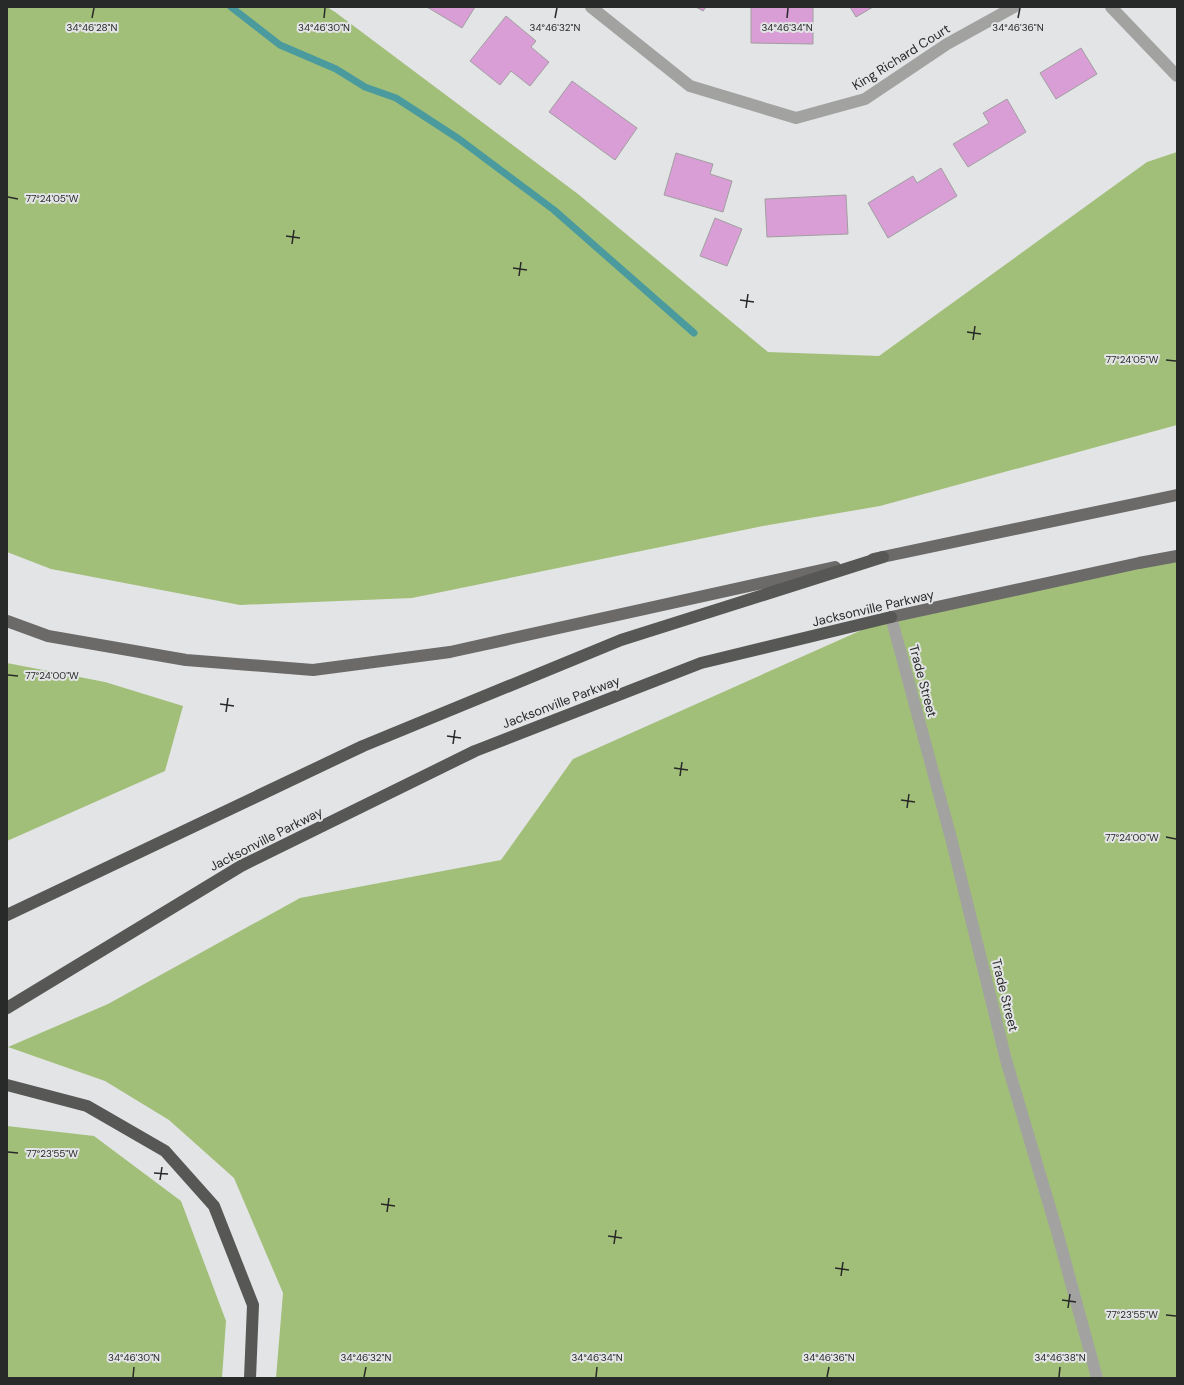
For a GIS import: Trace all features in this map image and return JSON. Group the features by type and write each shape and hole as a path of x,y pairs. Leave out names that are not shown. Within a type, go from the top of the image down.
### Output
{"highway":[{"path":"7,915 364,746 621,640 883,557"},
{"name":"Jacksonville Parkway","path":"7,1008 241,866 475,751 701,663 891,617"},
{"path":"7,1085 87,1106 165,1151 214,1206 253,1305 250,1378"}],"main road":[{"path":"7,621 48,636 186,660 313,670 450,652 883,557 1177,495"},
{"name":"Jacksonville Parkway","path":"891,617 1177,556"}],"street":[{"name":"King Richard Court","path":"591,7 690,86 796,118 865,99 947,44 1014,7"},
{"path":"1111,7 1177,76"},
{"name":"Trade Street","path":"891,617 951,838 1006,1060 1056,1228 1097,1378"}],"green space":[{"path":"7,7 327,7 578,194 768,352 879,356 1147,162 1177,152 1177,425 880,506 763,526 412,598 240,605 51,569 7,552"},
{"path":"1177,556 1177,1378 276,1378 283,1293 234,1178 169,1120 105,1081 8,1047 108,1004 300,898 501,860 573,759 891,617"},
{"path":"7,663 105,682 183,706 165,771 7,841"},
{"path":"7,1126 94,1136 181,1201 226,1321 222,1378 7,1378"}],"building":[{"path":"427,7 475,7 462,28"},
{"path":"696,7 706,7 703,11"},
{"path":"751,7 813,7 813,44 751,43"},
{"path":"850,7 873,7 856,17"},
{"path":"506,16 536,41 531,47 549,62 530,86 511,71 500,85 470,61"},
{"path":"1081,48 1097,74 1056,99 1040,73"},
{"path":"572,81 637,128 615,160 549,112"},
{"path":"1007,99 1026,132 968,167 953,144 989,123 983,113"},
{"path":"676,153 713,164 710,174 732,181 723,212 664,195"},
{"path":"941,168 957,196 888,238 868,203 913,176 917,183"},
{"path":"846,195 848,234 767,237 765,199"},
{"path":"715,218 742,229 727,266 700,256"}],"waterway":[{"path":"231,7 280,45 336,69 365,87 396,98 459,139 554,210 694,333"}]}
